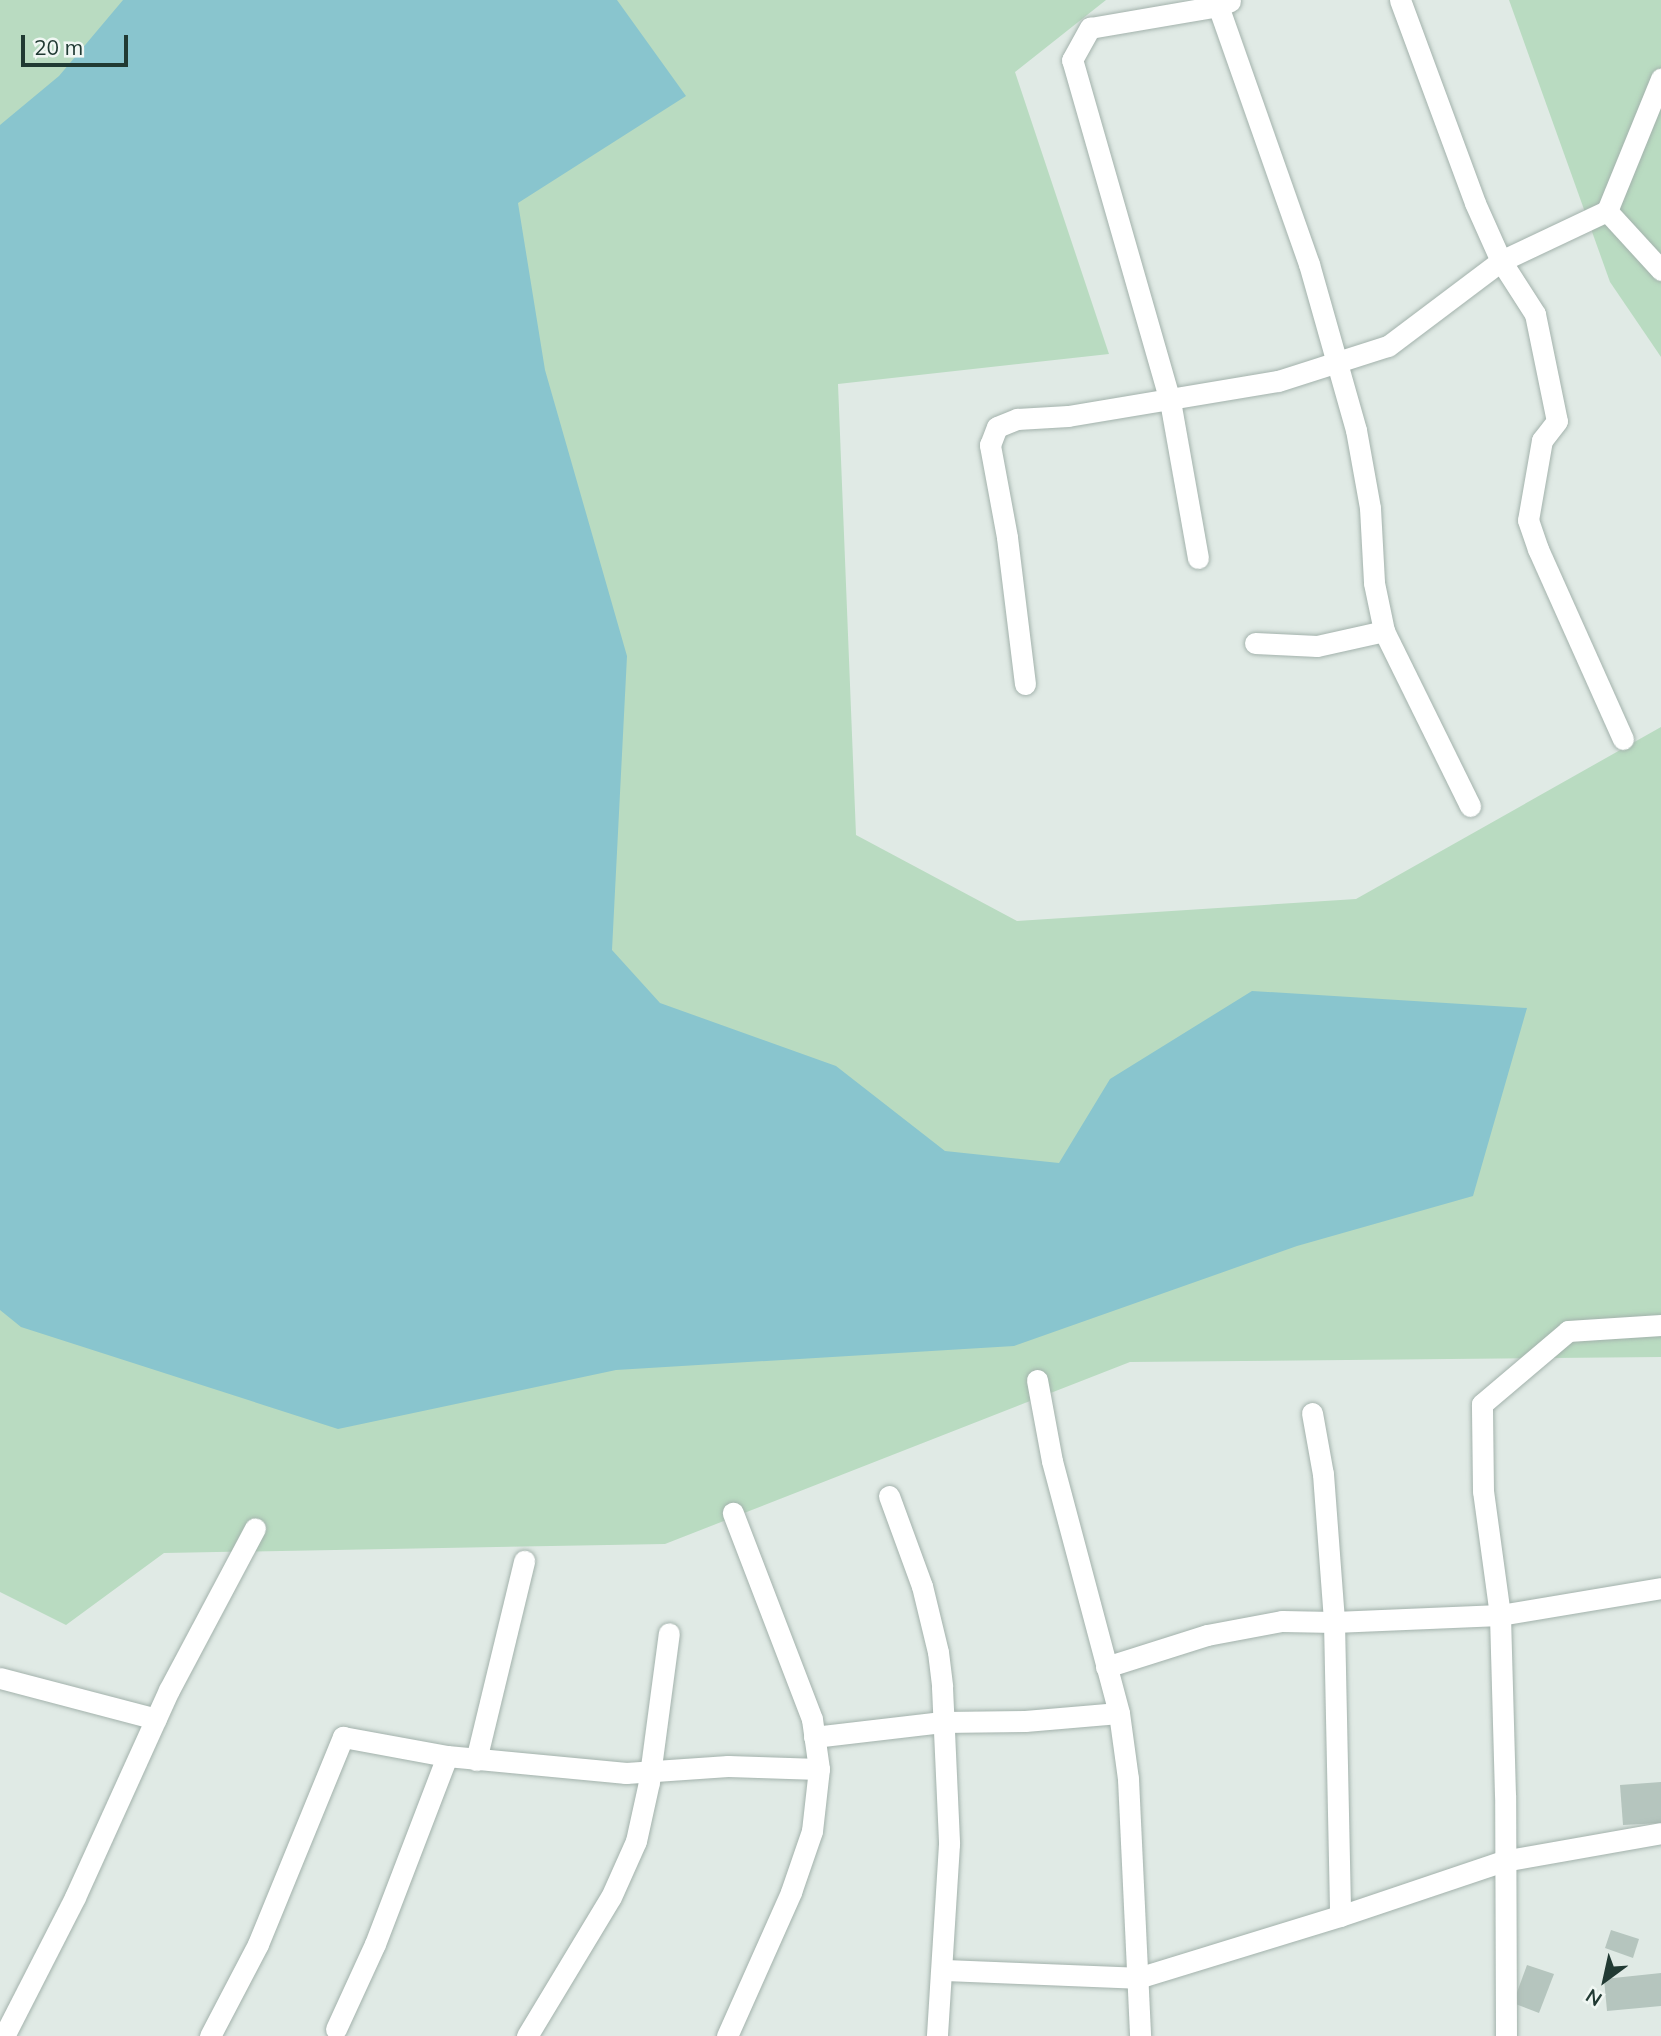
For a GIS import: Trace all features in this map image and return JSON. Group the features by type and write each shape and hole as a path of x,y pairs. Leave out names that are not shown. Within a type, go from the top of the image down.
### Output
{"street":[{"path":"1400,0 1475,203 1501,261 1535,314 1557,421 1542,440 1528,520 1538,549 1623,739"},
{"path":"1198,558 1170,401 1072,60 1090,28 1222,2 1309,264 1356,430 1365,482 1374,583 1384,631 1471,806"},
{"path":"1025,684 1007,537 993,476 990,445 992,435 998,427 1017,419 1068,416 1278,381 1388,346 1501,261 1607,211 1661,79"},
{"path":"1607,211 1661,270"},
{"path":"1255,643 1317,646 1384,631"},
{"path":"1506,2036 1503,1861 1506,1795 1500,1615 1483,1491 1482,1404 1568,1331 1661,1325"},
{"path":"1037,1380 1052,1461 1119,1713 1128,1779 1140,2036"},
{"path":"1312,1413 1323,1474 1334,1622 1340,1916"},
{"path":"889,1496 922,1586 938,1652 949,1844 937,2036"},
{"path":"727,2036 791,1892 812,1831 818,1769 812,1719 733,1513"},
{"path":"4,2036 75,1897 156,1719 255,1528"},
{"path":"476,1760 523,1561"},
{"path":"1106,1667 1207,1635 1282,1621 1334,1622 1500,1615 1661,1588"},
{"path":"527,2036 611,1897 636,1841 650,1770 669,1633"},
{"path":"0,1678 156,1719"},
{"path":"814,1737 942,1722 1025,1721 1119,1713"},
{"path":"210,2036 258,1944 341,1739 354,1737 476,1760 626,1773 728,1766 818,1769"},
{"path":"336,2029 375,1944 447,1756"},
{"path":"943,1970 1138,1978 1340,1916 1503,1861 1661,1833"}],"green space":[{"path":"0,0 1106,0 1015,72 1109,354 838,384 856,835 1017,921 1356,899 1661,727 1661,1357 1130,1362 665,1544 164,1553 66,1625 0,1592"},
{"path":"1509,0 1661,0 1661,357 1610,282"}],"water":[{"path":"123,0 617,0 686,96 518,203 545,370 627,656 612,950 660,1003 836,1066 945,1151 1059,1163 1110,1079 1252,991 1527,1008 1473,1196 1297,1246 1014,1346 616,1370 338,1429 21,1327 0,1310 0,125 59,76"}],"building":[{"path":"1661,1782 1661,1823 1623,1825 1620,1785"},
{"path":"1611,1930 1639,1939 1633,1958 1605,1948"},
{"path":"1527,1965 1554,1974 1539,2013 1513,2003"},
{"path":"1661,1973 1661,2006 1607,2011 1604,1979"}]}
